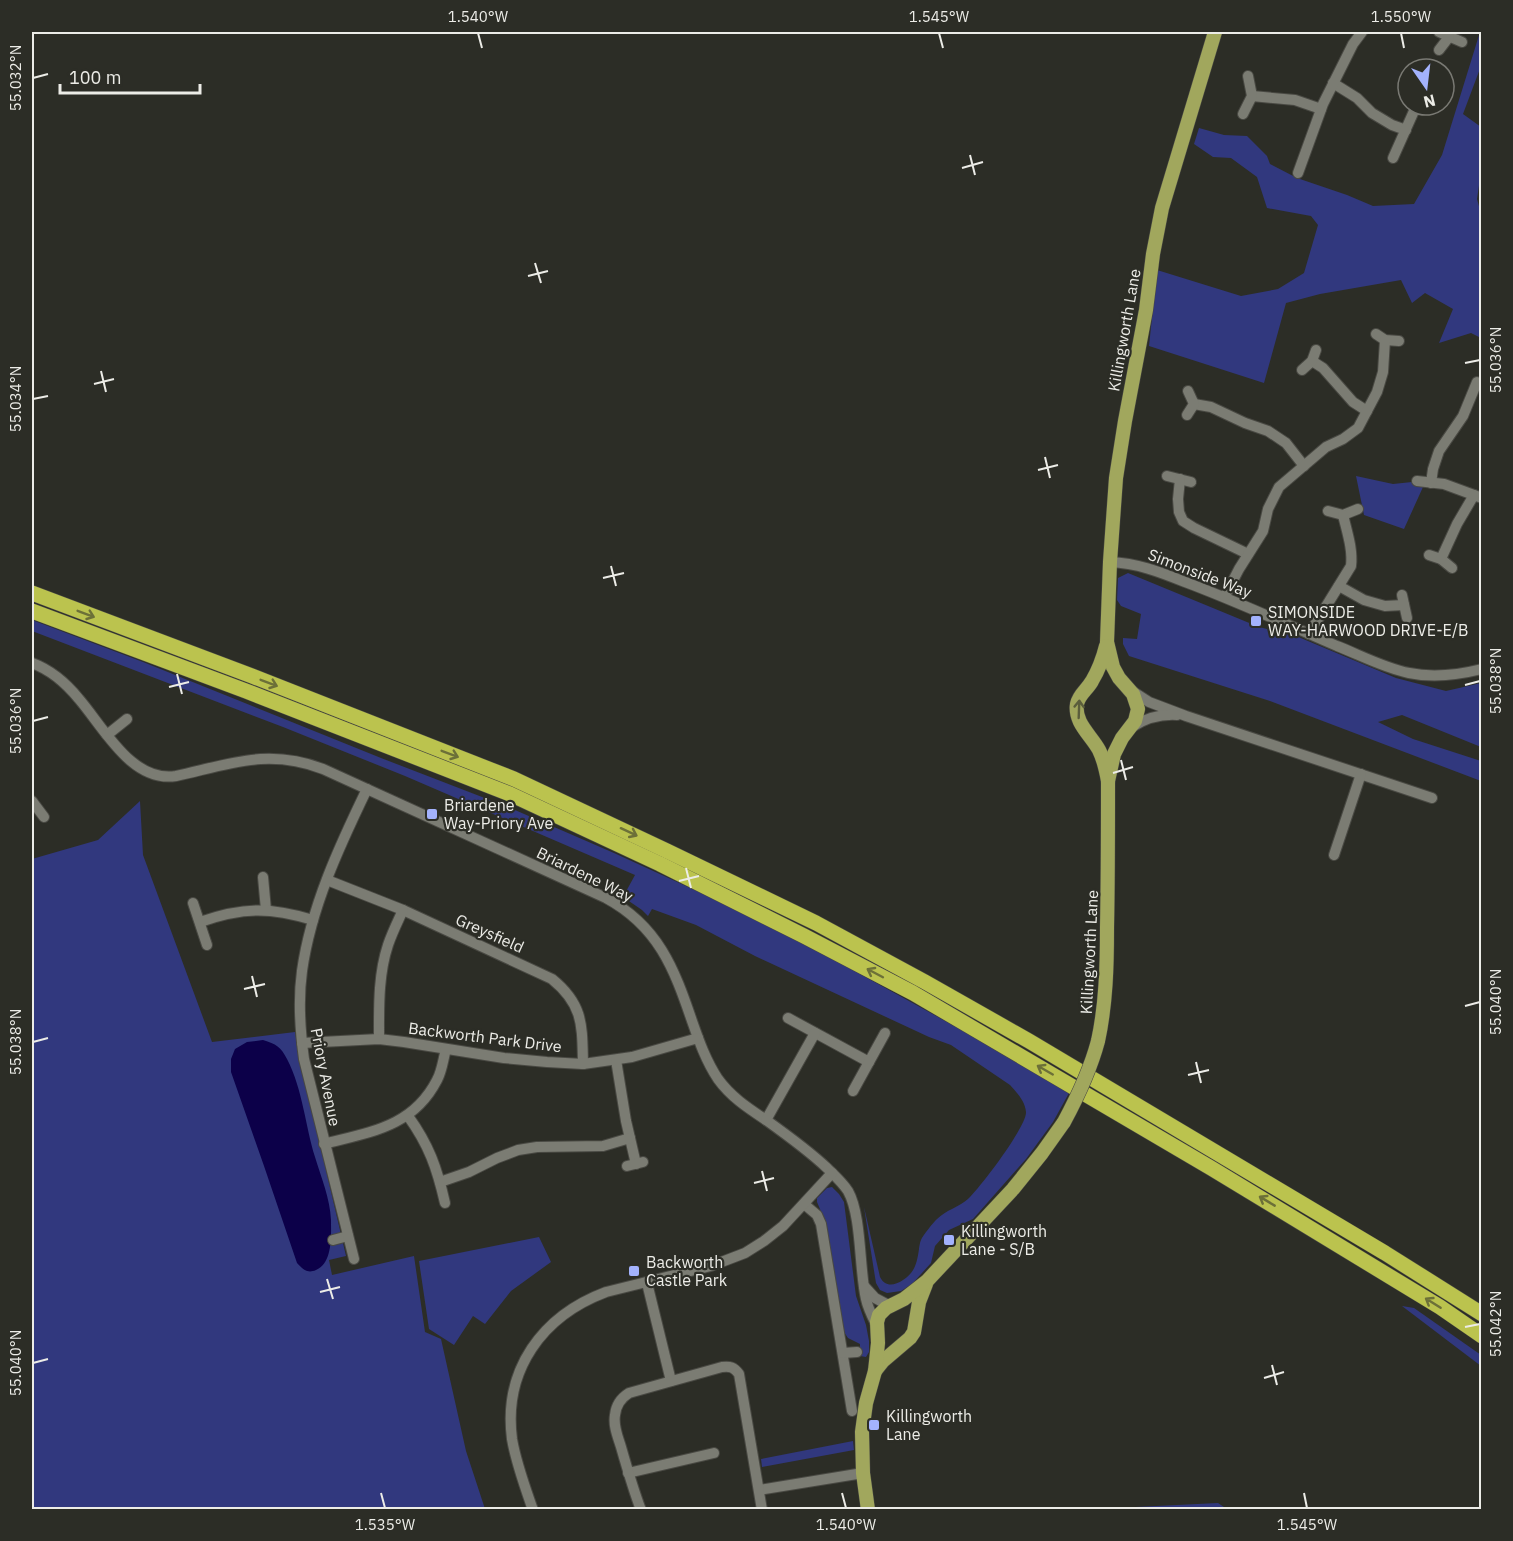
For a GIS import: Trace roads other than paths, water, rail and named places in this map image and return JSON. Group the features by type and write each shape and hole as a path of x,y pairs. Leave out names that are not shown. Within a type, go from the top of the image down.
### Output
{"highway":[{"path":"32,593 514,779 816,923 1029,1041 1385,1253 1482,1314"},
{"path":"32,611 246,691 510,794 660,864 794,931 913,993 1211,1168 1430,1301 1482,1336"}],"main road":[{"name":"Killingworth Lane","path":"1107,642 1116,478 1146,310 1156,239 1162,208 1215,32"},
{"path":"1090,685 1107,642"},
{"path":"1107,642 1113,667 1135,698 1138,709 1136,721 1114,754 1108,781"},
{"path":"1108,781 1104,760 1079,721 1077,709 1079,697 1097,681 1114,680 1128,688"},
{"path":"1088,733 1096,738 1108,740 1119,737 1129,730"},
{"name":"Killingworth Lane","path":"927,1281 1013,1189 1042,1153 1064,1122 1089,1073 1098,1041 1106,980 1108,781"},
{"path":"868,1509 861,1455 863,1422 875,1371 877,1322 884,1310 910,1295 927,1281"},
{"path":"875,1371 888,1355 914,1332 919,1302 927,1281"},
{"path":"892,1306 900,1305 906,1308 912,1312 915,1321"},
{"path":"878,1330 885,1339 892,1342 900,1343 907,1340"}],"street":[{"path":"1298,173 1333,83 1361,32"},
{"path":"1439,50 1444,34 1462,42"},
{"path":"1243,114 1252,96 1248,76"},
{"path":"1333,83 1357,98 1372,113 1406,130"},
{"path":"1252,96 1295,100 1322,109"},
{"path":"1393,158 1411,117"},
{"path":"1303,160 1316,163"},
{"path":"1225,596 1263,531 1269,509 1279,487 1326,447 1343,439 1358,428 1377,392 1383,372 1381,337 1399,341"},
{"path":"1302,370 1312,361 1316,350"},
{"path":"1312,361 1323,368 1353,402 1367,411"},
{"path":"1431,483 1432,469 1439,451 1463,416 1476,380"},
{"path":"1188,391 1194,404"},
{"path":"1194,404 1211,407 1268,431 1286,443 1304,466"},
{"path":"1187,415 1194,404"},
{"path":"1167,476 1185,481 1178,499 1179,512 1183,521 1248,554"},
{"path":"1417,481 1444,484 1478,497 1457,524 1442,559"},
{"path":"1328,511 1343,515 1359,509"},
{"path":"1309,634 1351,566 1352,556 1343,515"},
{"path":"1429,555 1442,559 1452,568"},
{"name":"Simonside Way","path":"1110,562 1145,567 1225,596 1374,662 1408,673 1450,676 1482,669"},
{"path":"1339,586 1364,600 1385,606 1403,600 1407,618"},
{"name":"Briardene Way","path":"32,663 63,682 122,752 145,772 164,777 176,776 255,759 292,760 311,765 606,898 630,912 646,928 664,952 698,1038 724,1087 738,1101 803,1147 846,1189 851,1200 857,1228 867,1304 878,1330"},
{"path":"1128,688 1149,702 1186,716 1432,798"},
{"path":"1129,730 1145,719 1173,714 1186,716"},
{"path":"107,735 127,719"},
{"path":"1334,855 1361,774"},
{"name":"Priory Avenue","path":"354,1259 304,1059 300,998 302,973 313,920 327,880 367,789"},
{"path":"32,801 44,817"},
{"path":"263,877 266,910"},
{"name":"Greysfield","path":"327,880 404,910 552,979 572,998 578,1011 582,1034 583,1064"},
{"path":"193,903 207,945"},
{"path":"200,922 239,912 266,910 313,920"},
{"path":"379,1040 379,994 384,960 394,930 404,910"},
{"path":"788,1018 869,1062"},
{"path":"766,1120 815,1033"},
{"path":"853,1092 885,1033"},
{"name":"Backworth Park Drive","path":"302,1043 379,1040 513,1059 583,1064 653,1052 698,1038"},
{"path":"324,1144 387,1127 408,1116 425,1098 438,1079 446,1049"},
{"path":"616,1060 636,1164"},
{"path":"408,1116 432,1157 445,1203"},
{"path":"440,1182 470,1172 518,1150 537,1147 603,1146 630,1138"},
{"path":"533,1509 512,1438 511,1412 523,1363 540,1336 558,1318 593,1297 711,1266 745,1253 773,1235 832,1173"},
{"path":"804,1204 817,1215 821,1224 852,1411"},
{"path":"333,1240 348,1236"},
{"path":"647,1282 671,1381"},
{"path":"864,1286 875,1298 892,1306"},
{"path":"843,1353 857,1352"},
{"path":"641,1509 616,1432 614,1417 622,1398 629,1393 722,1366 735,1368 740,1374 762,1509"},
{"path":"628,1473 714,1453"},
{"path":"759,1490 863,1473"}],"place":[{"name":"SIMONSIDE WAY-HARWOOD DRIVE-E/B","path":"1256,621"},
{"name":"Briardene Way-Priory Ave","path":"432,814"},
{"name":"Killingworth Lane - S/B","path":"949,1240"},
{"name":"Backworth Castle Park","path":"634,1271"},
{"name":"Killingworth Lane","path":"874,1425"}]}
